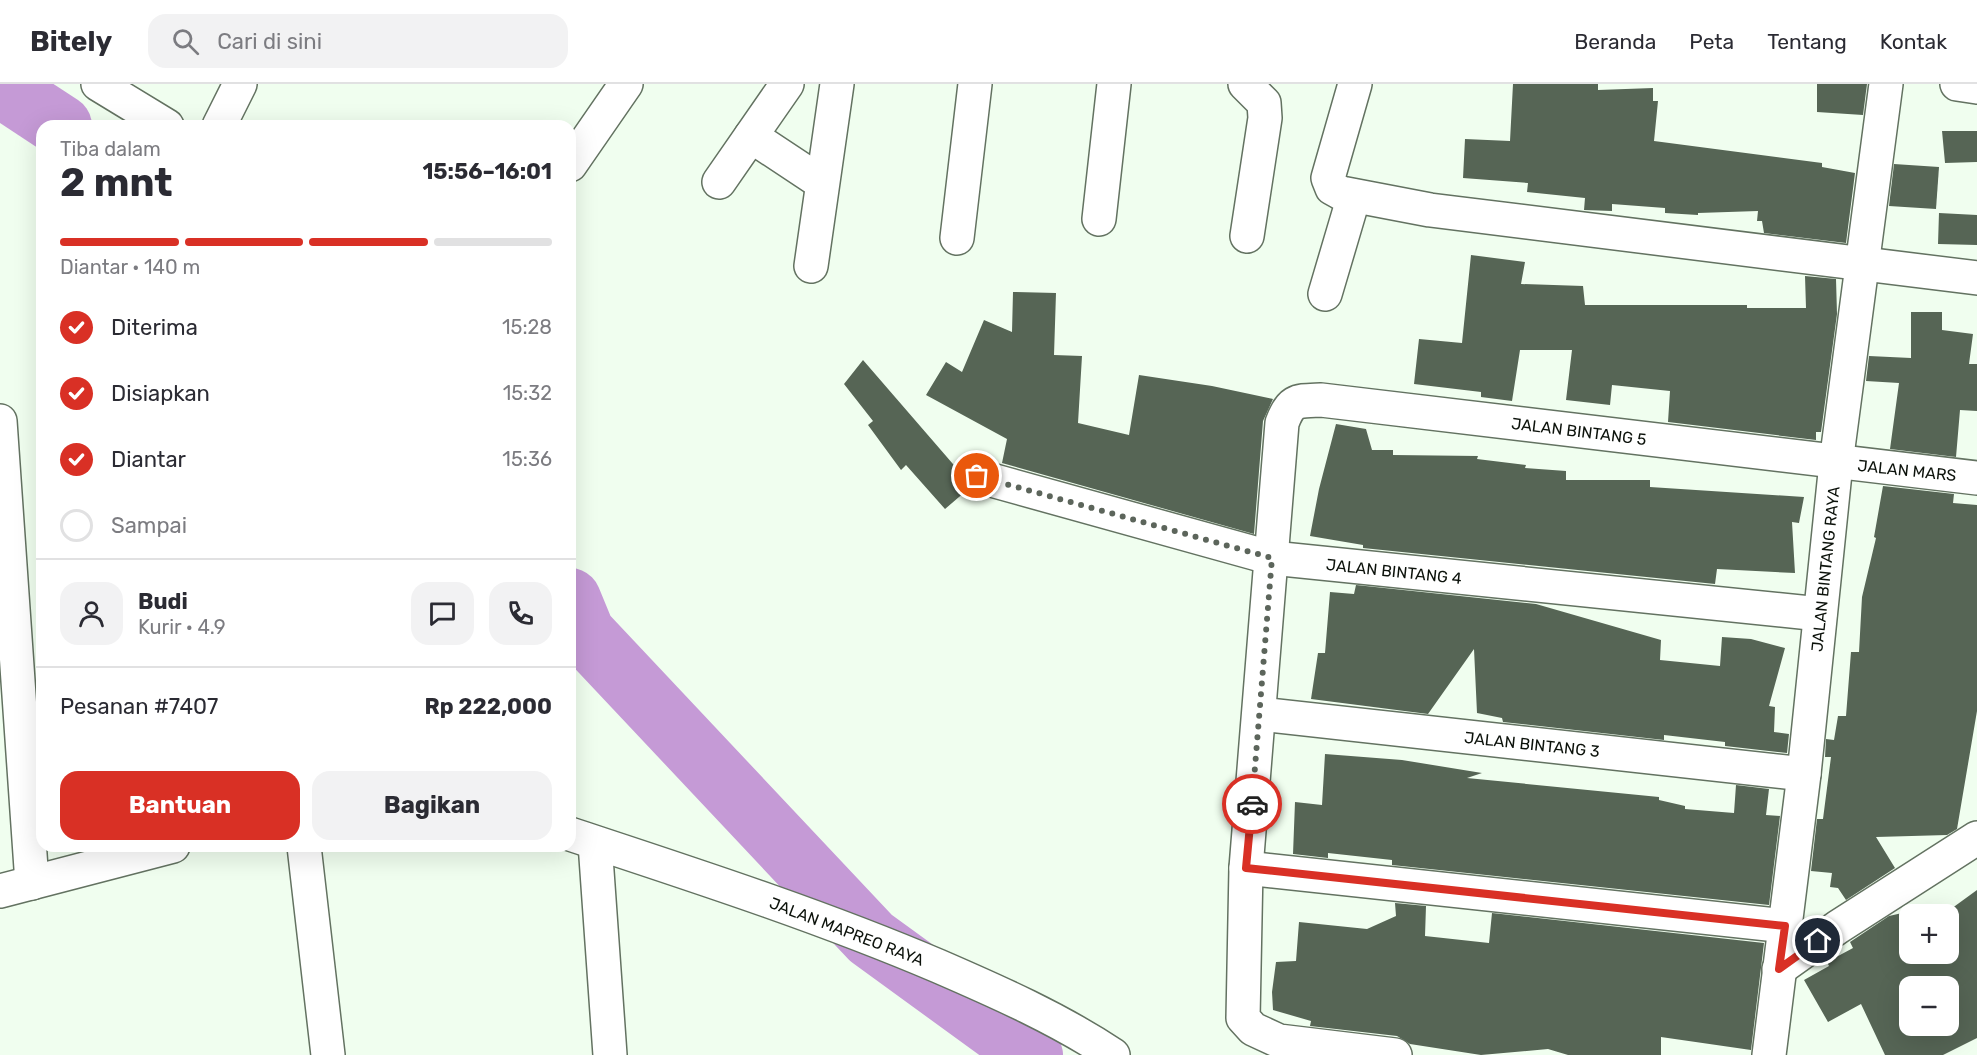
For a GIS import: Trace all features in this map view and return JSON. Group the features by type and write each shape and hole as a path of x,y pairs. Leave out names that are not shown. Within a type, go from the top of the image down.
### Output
{"street":[{"path":"98,84 157,120"},
{"path":"222,120 240,84"},
{"path":"576,156 626,84"},
{"path":"719,182 787,84"},
{"path":"811,266 837,84"},
{"path":"957,238 975,84"},
{"path":"1099,219 1114,84"},
{"path":"1245,84 1264,104 1265,118 1247,236"},
{"path":"1355,84 1328,178 1332,188 1341,193 1430,210 1864,266 1977,278"},
{"name":"JALAN BINTANG RAYA","path":"1769,1055 1804,774 1836,463 1864,266 1886,84"},
{"path":"1957,84 1977,87"},
{"path":"751,136 822,183"},
{"path":"1326,294 1354,196"},
{"name":"JALAN BINTANG 5","path":"1272,558 1282,423 1288,408 1298,401 1321,400 1836,463"},
{"path":"0,422 32,883"},
{"name":"JALAN MARS","path":"1836,463 1977,478"},
{"name":"JALAN BINTANG 4","path":"977,476 1272,558 1820,614"},
{"path":"1272,558 1246,868 1241,1002 1243,1018 1253,1029 1278,1041 1395,1055"},
{"name":"JALAN BINTANG 3","path":"1260,714 1804,774"},
{"path":"582,838 610,1055"},
{"name":"JALAN MAPREO RAYA","path":"582,838 871,938 989,988 1048,1017 1113,1055"},
{"path":"1779,969 1838,927 1977,838"},
{"path":"0,891 150,852"},
{"path":"305,852 328,1055"},
{"path":"1246,868 1785,926"}],"building":[{"path":"1513,84 1598,84 1598,90 1653,88 1653,101 1658,101 1654,141 1822,163 1822,167 1855,173 1846,243 1764,233 1762,221 1757,221 1758,211 1698,213 1698,215 1665,213 1665,208 1612,204 1612,211 1584,210 1585,198 1527,192 1528,183 1463,178 1465,139 1510,141"},
{"path":"1817,84 1867,84 1863,115 1817,112"},
{"path":"1942,131 1977,131 1977,162 1945,163"},
{"path":"1894,164 1939,167 1936,209 1889,206"},
{"path":"1939,213 1977,215 1977,245 1938,244"},
{"path":"1471,255 1525,262 1521,284 1583,286 1585,305 1747,305 1747,308 1806,308 1805,276 1836,279 1837,314 1821,432 1816,432 1816,440 1668,422 1670,391 1612,385 1610,405 1566,400 1572,350 1520,350 1512,401 1481,397 1481,392 1414,384 1419,339 1462,343"},
{"path":"1013,292 1056,293 1054,355 1082,356 1078,423 1129,435 1139,375 1212,386 1273,399 1263,421 1254,534 1002,463 1007,439 926,395 946,362 962,372 984,320 1012,332"},
{"path":"1911,312 1942,312 1942,330 1973,334 1969,364 1977,364 1977,411 1960,410 1956,457 1890,449 1899,383 1866,381 1869,356 1911,358"},
{"path":"863,360 959,471 959,481 966,491 945,509 906,465 901,470 868,425 873,421 844,384"},
{"path":"1336,424 1366,429 1372,450 1393,450 1393,455 1478,456 1477,459 1526,465 1525,468 1566,471 1566,480 1650,480 1650,487 1804,497 1799,523 1792,522 1795,573 1717,569 1715,584 1363,548 1363,545 1310,536 1319,489"},
{"path":"1883,486 1954,494 1953,503 1977,505 1977,711 1957,829 1947,835 1876,837 1895,868 1846,900 1838,888 1830,887 1832,873 1811,871 1817,819 1823,819 1831,757 1825,757 1826,739 1834,740 1838,716 1846,716 1851,652 1859,652 1862,597 1876,538 1874,537"},
{"path":"1356,585 1536,604 1661,640 1660,660 1720,666 1722,637 1751,639 1785,648 1769,706 1775,707 1774,732 1789,734 1787,753 1725,746 1725,742 1664,735 1664,740 1503,722 1502,718 1477,713 1474,649 1428,714 1311,699 1318,653 1325,653 1330,592 1354,594"},
{"path":"1325,754 1402,760 1482,773 1467,778 1659,797 1659,800 1685,806 1685,809 1734,813 1736,785 1769,789 1766,815 1780,816 1769,905 1392,865 1392,860 1328,853 1328,858 1293,854 1295,802 1322,805"},
{"path":"1977,890 1977,1038 1943,1055 1885,1055 1861,1004 1828,1022 1804,980 1829,966 1827,962 1853,948 1850,942 1889,916 1899,914 1899,964 1959,964 1958,904"},
{"path":"1395,903 1426,906 1425,936 1489,943 1492,913 1764,943 1751,1050 1661,1037 1661,1055 1568,1055 1548,1049 1481,1055 1410,1044 1397,1036 1310,1026 1311,1021 1273,1010 1272,992 1276,962 1296,961 1299,922 1367,929 1396,916"}],"waterway":[{"path":"0,86 52,120"},
{"path":"576,614 584,633 871,938 1032,1055"}],"way so far":[{"path":"977,476 1272,558 1252,804"}],"route":[{"path":"1252,804 1246,868 1785,926 1779,969 1818,941"}]}
